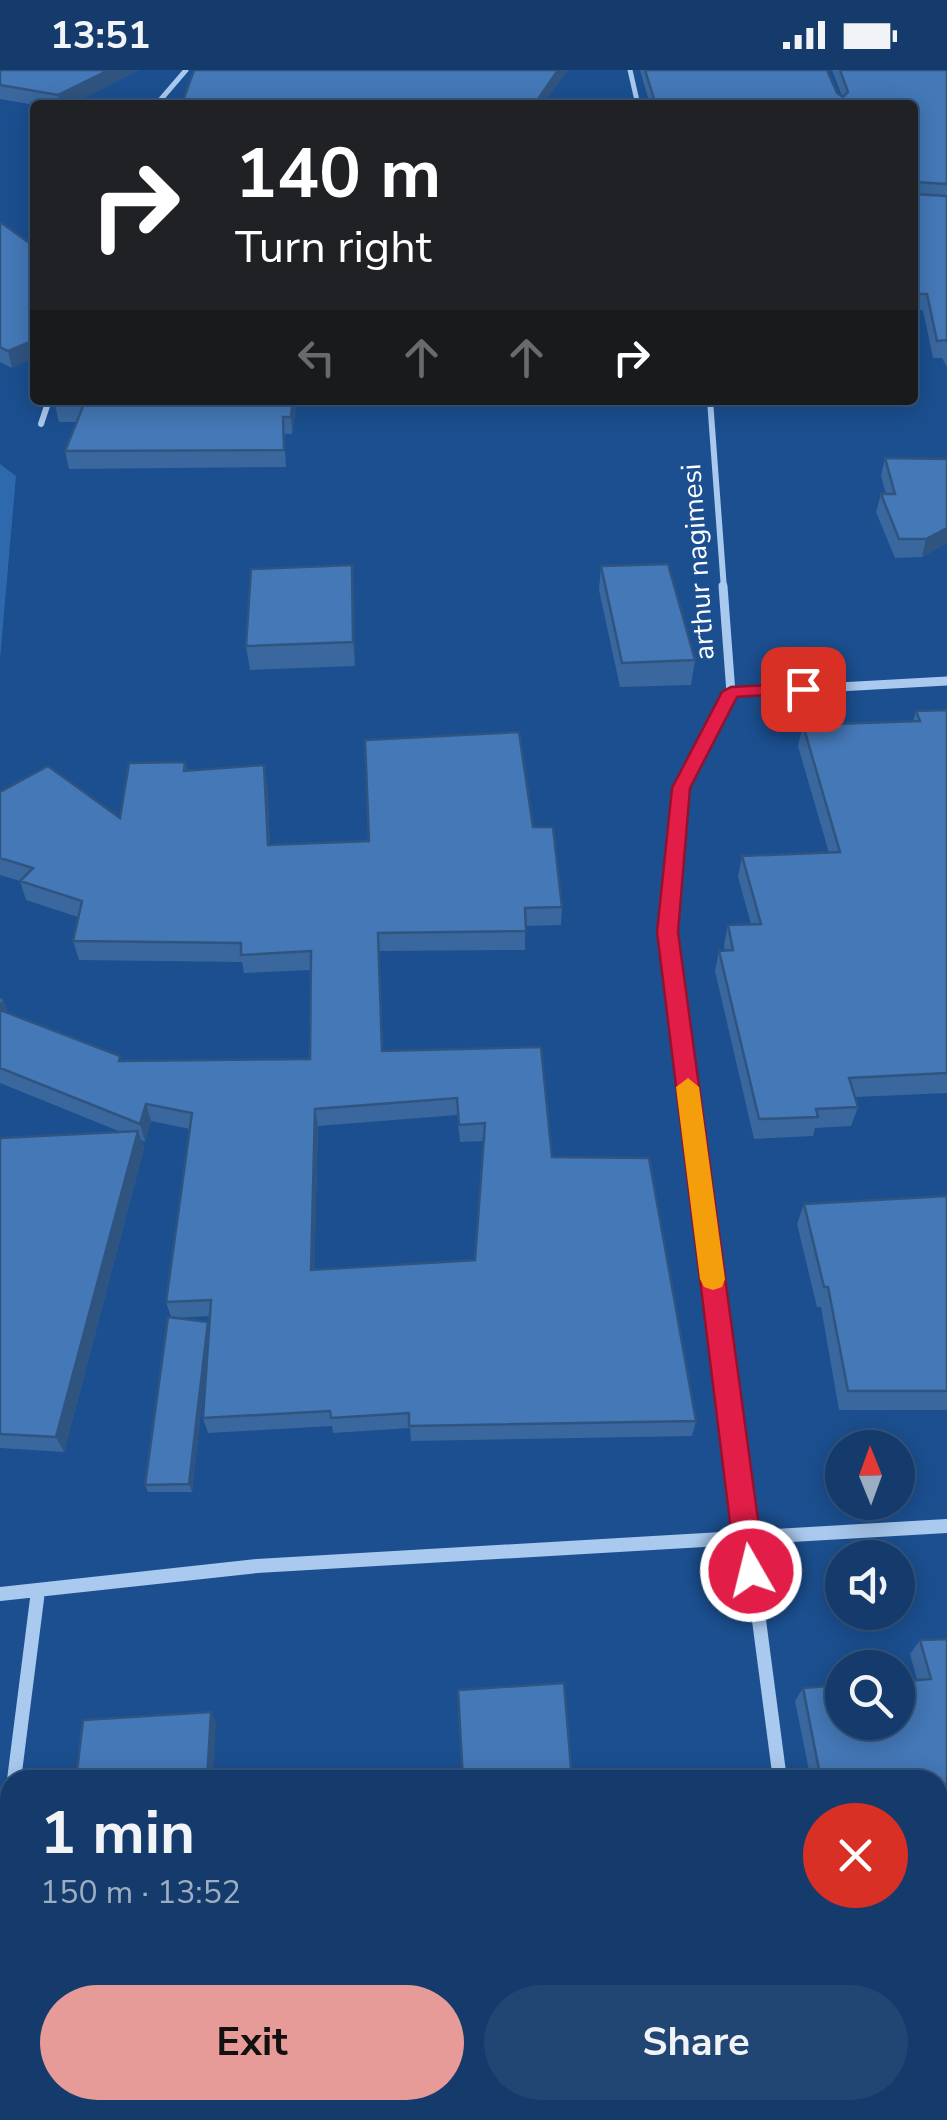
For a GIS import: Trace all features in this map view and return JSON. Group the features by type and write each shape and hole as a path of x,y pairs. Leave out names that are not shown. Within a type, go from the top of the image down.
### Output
{"street":[{"path":"160,100 186,70"},
{"path":"630,70 637,100"},
{"path":"41,424 48,405"},
{"name":"arthur nagimesi","path":"710,405 731,692 681,788 668,932 779,1770"},
{"path":"731,692 947,681"},
{"path":"0,1594 258,1566 947,1526"},
{"path":"15,1770 38,1591"}],"shaded area":[{"path":"0,464 16,476 0,659"}],"building":[{"path":"0,70 109,70 58,95 0,85"},
{"path":"194,70 558,70 537,100 183,100"},
{"path":"645,70 827,70 837,93 843,97 848,92 840,70 947,70 947,184 918,182 918,100 654,100"},
{"path":"918,194 947,196 947,342 937,341 927,294 918,294"},
{"path":"0,222 30,243 30,342 8,351 0,347"},
{"path":"84,405 292,405 291,417 283,417 284,450 65,451"},
{"path":"885,458 947,459 947,528 926,539 899,539 881,494 895,494"},
{"path":"668,564 695,660 622,663 601,566"},
{"path":"352,565 353,642 246,646 251,569"},
{"path":"947,710 947,1073 849,1078 858,1107 816,1109 818,1117 759,1119 719,951 733,950 728,925 761,924 742,856 840,852 803,725 920,721 916,711"},
{"path":"519,732 533,827 553,827 562,907 525,908 526,931 378,933 382,1051 541,1047 552,1157 649,1158 696,1421 409,1426 409,1413 331,1418 330,1411 203,1418 211,1300 166,1302 192,1113 146,1104 140,1124 0,1068 0,1010 120,1056 119,1061 310,1059 311,951 241,955 241,943 73,941 82,901 20,881 33,868 0,858 0,792 48,766 120,818 129,763 185,762 184,771 264,765 268,845 369,841 365,740","holes":["457,1098 459,1125 485,1123 475,1260 311,1270 315,1109"]},
{"path":"138,1131 56,1437 0,1434 0,1138"},
{"path":"947,1196 947,1391 848,1391 828,1287 824,1287 804,1204"},
{"path":"168,1317 208,1322 189,1484 145,1485"},
{"path":"947,1639 947,1770 819,1770 803,1688 825,1686 825,1740 915,1740 915,1680 931,1679 920,1640"},
{"path":"564,1683 571,1770 462,1770 458,1690"},
{"path":"211,1712 208,1770 77,1770 83,1720"}],"slow traffic":[{"path":"688,1087 713,1279"}],"route":[{"path":"751,1571 668,932 681,788 731,692 803,689"}]}
